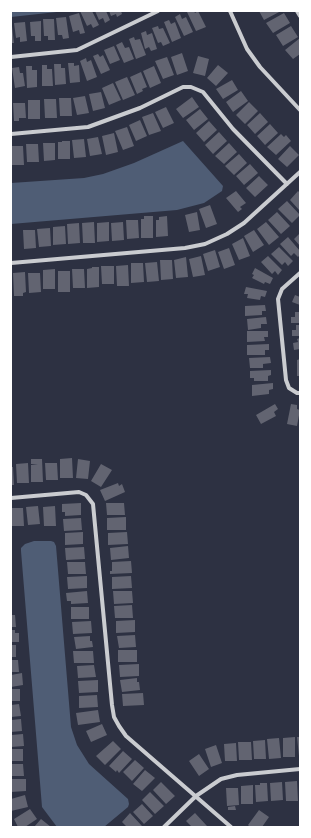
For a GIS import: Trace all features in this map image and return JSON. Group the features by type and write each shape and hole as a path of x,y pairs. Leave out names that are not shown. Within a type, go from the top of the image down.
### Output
{"street":[{"path":"11,57 77,50 158,11"},
{"path":"230,11 247,49 260,67 300,110"},
{"path":"297,11 300,16"},
{"path":"11,134 88,128 140,108 183,87 191,87 203,92 233,129 287,184"},
{"path":"11,263 185,248 205,244 228,234 244,224 300,172"},
{"path":"300,273 282,290 278,299 286,380 289,388 297,394 300,393"},
{"path":"11,498 79,492 86,495 93,504 114,717 118,726 126,736 231,827"},
{"path":"164,827 196,796 221,779 237,774 300,769"}],"water":[{"path":"11,11 66,11 11,17"},
{"path":"183,141 223,186 222,191 204,203 177,210 11,224 11,183 84,178 103,174 134,163"},
{"path":"34,541 51,541 54,542 56,546 71,727 77,745 89,764 128,799 128,807 104,827 57,827 42,807 21,551 21,548 25,544"}],"building":[{"path":"80,11 92,11 99,25 93,28 91,24 87,26"},
{"path":"95,11 106,11 110,20 105,23 103,18 99,20"},
{"path":"109,11 121,11 122,14 117,17 116,14 111,16"},
{"path":"194,11 195,13 198,11 206,27 196,31 187,12"},
{"path":"259,11 281,11 264,20"},
{"path":"79,13 85,33 80,34 79,30 73,32 69,16"},
{"path":"284,13 290,23 273,33 266,23"},
{"path":"180,14 182,19 186,17 193,32 184,36 175,17"},
{"path":"66,17 69,38 63,39 62,35 58,35 56,18"},
{"path":"43,19 54,19 55,40 48,40 48,36 44,36"},
{"path":"169,20 171,24 175,22 181,38 172,42 164,22"},
{"path":"41,21 41,41 35,41 35,36 31,36 30,22"},
{"path":"25,22 27,41 20,42 20,37 16,38 14,23"},
{"path":"12,26 14,43 11,43"},
{"path":"158,26 159,29 163,28 170,43 163,46 161,42 158,43 152,28"},
{"path":"291,26 298,37 283,46 276,35"},
{"path":"146,31 147,35 152,33 157,49 151,51 149,47 145,49 141,33"},
{"path":"134,37 135,40 140,39 146,55 136,59 129,39"},
{"path":"300,38 300,54 293,59 285,50"},
{"path":"122,42 125,48 129,47 134,59 124,63 116,45"},
{"path":"114,46 120,60 110,64 104,50"},
{"path":"182,53 188,71 177,75 171,57"},
{"path":"98,54 100,57 103,55 110,70 101,74 93,56"},
{"path":"198,56 209,59 205,76 193,73"},
{"path":"167,57 174,75 163,79 155,61"},
{"path":"86,58 87,62 91,60 97,77 87,81 80,61"},
{"path":"68,63 74,63 74,66 79,65 80,82 70,83"},
{"path":"54,64 61,64 61,68 65,68 66,84 55,85"},
{"path":"42,65 47,65 47,69 52,69 53,86 42,86"},
{"path":"218,65 228,73 216,86 207,78"},
{"path":"26,66 32,66 32,70 37,70 37,87 27,88"},
{"path":"154,66 161,83 150,88 143,71"},
{"path":"19,67 20,73 23,73 25,86 15,88 12,68"},
{"path":"141,72 147,87 142,89 143,91 137,94 130,77"},
{"path":"127,77 135,95 123,100 115,82"},
{"path":"232,80 238,90 223,99 216,89"},
{"path":"113,83 121,100 109,105 102,88"},
{"path":"241,91 248,101 233,112 226,102"},
{"path":"101,92 105,108 93,111 89,94"},
{"path":"85,96 89,113 77,115 73,98"},
{"path":"192,97 199,107 183,118 176,109"},
{"path":"59,98 71,98 72,116 60,116"},
{"path":"44,99 56,99 57,118 45,118"},
{"path":"28,100 40,100 40,119 28,119"},
{"path":"249,102 258,111 245,124 236,115"},
{"path":"13,103 25,103 26,118 19,118 19,121 14,121"},
{"path":"166,107 174,123 163,128 155,112"},
{"path":"200,109 208,119 194,130 186,120"},
{"path":"153,113 161,131 149,135 142,117"},
{"path":"260,113 268,122 255,134 247,125"},
{"path":"140,120 147,136 136,141 129,125"},
{"path":"209,121 217,130 204,142 196,133"},
{"path":"270,124 278,133 265,145 257,136"},
{"path":"127,127 134,146 123,150 115,131"},
{"path":"219,132 227,141 213,154 205,145"},
{"path":"114,133 118,152 106,155 102,136"},
{"path":"281,134 284,137 286,135 291,141 276,155 267,147"},
{"path":"98,137 102,154 90,156 87,139"},
{"path":"84,139 86,157 74,158 72,140"},
{"path":"70,141 70,159 58,159 58,142"},
{"path":"43,143 55,143 55,160 44,161"},
{"path":"229,143 237,152 224,164 215,156"},
{"path":"26,144 38,144 39,162 27,162"},
{"path":"11,146 23,146 24,165 12,165"},
{"path":"290,146 299,155 287,167 278,159"},
{"path":"239,154 247,163 234,175 225,166"},
{"path":"250,164 258,173 244,185 236,176"},
{"path":"259,176 268,185 255,197 246,188"},
{"path":"236,191 246,203 240,207 242,209 238,212 226,198"},
{"path":"298,191 300,193 300,211 290,200"},
{"path":"287,201 300,215 292,223 278,209"},
{"path":"210,205 217,224 206,228 199,209"},
{"path":"197,212 200,230 189,232 185,215"},
{"path":"277,212 290,226 281,234 268,220"},
{"path":"144,216 153,216 153,238 141,238 141,219 144,219"},
{"path":"167,216 168,236 156,237 156,220 159,220 159,217"},
{"path":"126,220 138,220 139,238 127,239"},
{"path":"94,222 95,243 83,243 82,223"},
{"path":"109,222 109,241 97,242 97,223"},
{"path":"123,222 124,240 112,241 111,223"},
{"path":"266,222 279,237 269,245 257,229"},
{"path":"79,223 80,243 68,244 67,224"},
{"path":"65,226 66,244 53,245 53,227"},
{"path":"50,228 51,246 39,247 37,229"},
{"path":"23,230 35,230 36,248 24,249"},
{"path":"254,230 264,245 253,252 244,236"},
{"path":"300,233 300,246 294,239"},
{"path":"288,237 300,251 300,255 298,257 294,253 291,256 280,244"},
{"path":"243,238 250,256 239,260 232,244"},
{"path":"279,247 293,261 288,266 285,262 282,265 271,254"},
{"path":"229,248 235,265 224,269 218,252"},
{"path":"215,250 220,267 208,271 203,254"},
{"path":"201,256 205,275 193,277 189,259"},
{"path":"268,256 282,270 278,275 275,271 272,274 261,262"},
{"path":"186,257 188,277 176,278 174,260"},
{"path":"160,260 172,260 173,279 161,280"},
{"path":"157,262 159,281 147,282 145,263"},
{"path":"131,263 143,263 144,282 131,283"},
{"path":"128,265 129,286 117,286 116,266"},
{"path":"101,266 114,266 114,284 102,284"},
{"path":"99,267 99,287 87,288 87,269"},
{"path":"255,268 273,278 270,284 265,282 264,284 252,278"},
{"path":"55,269 55,289 43,289 43,270"},
{"path":"72,269 84,269 85,288 73,288"},
{"path":"58,271 70,271 70,292 58,292"},
{"path":"25,272 26,292 23,293 23,296 14,296 13,273"},
{"path":"28,273 40,273 41,292 29,293"},
{"path":"246,287 267,291 265,297 261,296 260,300 247,298 248,294 244,294"},
{"path":"295,295 300,297 300,305 292,302"},
{"path":"265,305 266,311 262,311 262,315 245,316 245,306"},
{"path":"295,312 300,312 300,323 291,323 291,317 295,317"},
{"path":"266,317 267,324 261,324 261,328 248,330 247,319"},
{"path":"296,325 300,325 300,336 292,336 292,330 296,330"},
{"path":"247,331 268,331 268,337 264,337 265,341 247,342"},
{"path":"300,338 300,349 294,350 293,343 298,342 297,339"},
{"path":"269,344 269,350 265,350 265,355 247,355 247,345"},
{"path":"270,357 271,363 263,364 263,368 250,368 249,358"},
{"path":"300,359 300,376 297,376 297,360"},
{"path":"271,370 271,375 268,376 268,381 254,381 254,378 250,378 250,371"},
{"path":"273,383 273,389 269,390 269,394 252,396 252,385"},
{"path":"275,404 278,409 274,412 276,416 261,424 256,415"},
{"path":"291,404 297,405 297,409 300,410 297,426 287,424"},
{"path":"72,458 73,478 60,478 60,459"},
{"path":"31,459 42,459 43,482 31,482 31,465 38,464 31,464"},
{"path":"78,459 90,461 88,479 76,478"},
{"path":"28,463 29,483 17,483 16,464"},
{"path":"45,463 57,463 58,480 46,480"},
{"path":"101,464 112,470 101,487 91,481"},
{"path":"11,467 13,467 14,485 11,485"},
{"path":"118,483 119,486 122,484 125,492 105,501 100,490"},
{"path":"81,503 81,515 65,516 65,512 62,512 62,504"},
{"path":"106,503 124,503 125,515 107,515"},
{"path":"38,506 40,524 28,525 26,507"},
{"path":"55,506 56,526 44,526 43,507"},
{"path":"11,508 23,508 24,526 12,526"},
{"path":"126,517 126,530 107,530 107,518"},
{"path":"81,518 82,530 64,531 63,519"},
{"path":"83,532 83,544 65,545 65,533"},
{"path":"127,532 128,544 108,545 108,533"},
{"path":"128,546 129,558 111,560 110,548"},
{"path":"84,547 85,559 66,560 65,548"},
{"path":"131,561 132,573 110,574 110,571 112,571 112,562"},
{"path":"67,562 85,562 86,574 68,574"},
{"path":"87,576 87,588 68,589 67,577"},
{"path":"131,576 132,588 112,589 112,577"},
{"path":"87,591 88,603 71,604 71,601 67,601 66,593"},
{"path":"113,591 132,591 133,603 114,604"},
{"path":"132,605 133,618 115,618 114,606"},
{"path":"71,607 89,607 89,619 71,619"},
{"path":"11,615 15,615 16,627 11,627"},
{"path":"135,620 135,632 116,633 116,621"},
{"path":"91,621 92,633 73,634 72,622"},
{"path":"11,630 15,630 15,633 19,633 19,642 11,642"},
{"path":"135,635 136,647 119,648 117,636"},
{"path":"90,636 90,641 92,641 93,647 76,649 74,637"},
{"path":"11,645 16,645 16,657 11,657"},
{"path":"118,650 137,650 137,662 118,662"},
{"path":"73,651 93,651 94,663 74,663"},
{"path":"11,660 18,660 19,672 11,672"},
{"path":"139,664 139,676 120,677 119,665"},
{"path":"94,665 96,677 78,678 77,666"},
{"path":"22,673 23,685 11,687 11,675"},
{"path":"137,678 140,690 122,692 120,680"},
{"path":"98,680 98,692 79,693 78,681"},
{"path":"11,689 20,689 20,701 11,701"},
{"path":"143,693 144,705 123,706 122,694"},
{"path":"97,695 98,707 79,708 79,696"},
{"path":"19,704 21,716 11,717 11,705"},
{"path":"98,710 100,722 78,725 76,713"},
{"path":"21,719 22,731 11,732 11,720"},
{"path":"102,724 107,735 91,742 86,731"},
{"path":"23,734 24,746 11,747 11,735"},
{"path":"295,737 295,757 283,757 283,738"},
{"path":"297,737 300,737 300,756 299,756"},
{"path":"279,738 281,758 269,759 267,739"},
{"path":"265,740 266,759 254,759 253,741"},
{"path":"113,741 121,749 105,765 96,756"},
{"path":"238,742 251,742 252,760 239,760"},
{"path":"236,743 237,761 225,761 224,744"},
{"path":"216,745 222,763 211,767 205,749"},
{"path":"11,749 23,749 23,761 11,761"},
{"path":"123,751 132,759 119,773 117,770 116,772 109,766"},
{"path":"199,754 209,769 199,776 189,761"},
{"path":"135,760 144,768 132,781 123,772"},
{"path":"11,764 23,764 24,776 11,776"},
{"path":"145,770 155,778 142,791 133,784"},
{"path":"11,779 26,779 26,791 11,792"},
{"path":"297,781 298,801 286,801 285,782"},
{"path":"161,782 175,796 166,804 153,790"},
{"path":"282,782 283,800 271,801 270,783"},
{"path":"260,783 267,783 268,801 256,802 255,785 260,785"},
{"path":"253,785 253,804 241,804 241,786"},
{"path":"226,788 238,788 239,805 227,806"},
{"path":"150,792 164,806 155,814 142,800"},
{"path":"25,795 28,807 11,811 11,799"},
{"path":"142,804 153,816 144,824 133,812"},
{"path":"235,806 236,810 228,810 228,807"},
{"path":"30,809 37,819 25,827 18,827 14,819"},
{"path":"259,810 269,817 262,827 250,827 248,825"},
{"path":"130,813 142,826 141,827 127,827 122,822"},
{"path":"195,813 207,826 206,827 192,827 186,821"},
{"path":"41,819 51,827 34,827"}]}
